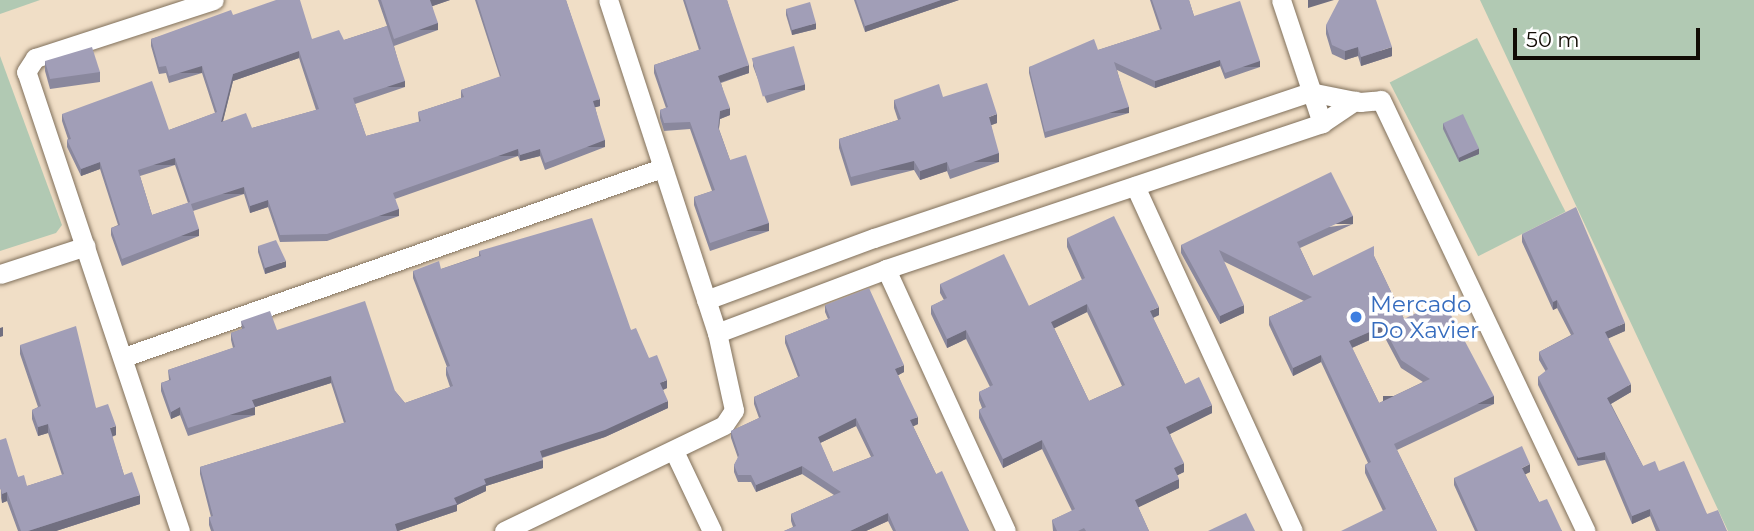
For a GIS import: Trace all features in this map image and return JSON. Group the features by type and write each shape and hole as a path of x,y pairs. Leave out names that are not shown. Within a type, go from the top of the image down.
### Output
{"street":[{"path":"180,531 26,68 35,58 214,0"},
{"path":"504,531 724,425 734,410 717,333 608,0"},
{"path":"1281,0 1322,123"},
{"path":"706,300 971,206 1310,92 1355,101 1378,99 1387,104 1586,531"},
{"path":"717,333 886,270 1322,123 1355,101"},
{"path":"124,357 662,168"},
{"path":"1135,186 1293,531"},
{"path":"971,206 983,237"},
{"path":"0,274 86,246"},
{"path":"886,270 1006,531"},
{"path":"674,451 712,531"}],"green space":[{"path":"0,0 40,0 0,14"},
{"path":"1480,0 1754,0 1754,531 1728,531"},
{"path":"1477,38 1566,212 1478,256 1390,82"},
{"path":"0,56 62,225 56,233 0,251"}],"building":[{"path":"276,0 300,0 312,39 339,30 344,40 387,26 405,81 353,98 366,136 421,121 418,112 464,97 461,90 501,76 477,0 566,0 600,99 593,101 605,140 545,163 540,149 520,155 518,149 393,193 399,209 327,234 280,235 268,200 250,206 244,187 191,204 199,229 122,259 111,228 120,225 100,162 81,169 67,140 71,139 62,114 152,81 169,130 217,112 202,66 169,76 166,66 159,67 151,39 231,10 233,15","holes":["299,51 319,109 252,128 246,113 221,122 233,74","175,158 190,202 152,215 138,170"]},
{"path":"381,0 430,0 438,23 394,39"},
{"path":"685,0 727,0 749,65 718,76 730,108 720,111 718,127 730,160 746,155 769,223 710,243 694,197 715,190 690,122 664,123 660,110 668,107 654,65 701,49"},
{"path":"856,0 941,0 865,26"},
{"path":"1152,0 1189,0 1194,16 1240,1 1260,61 1225,73 1220,60 1155,81 1114,62 1129,107 1045,132 1029,67 1094,39 1098,50 1162,29"},
{"path":"1339,0 1376,0 1392,47 1361,57 1358,47 1345,51 1332,45 1326,25"},
{"path":"810,2 816,23 792,30 786,9"},
{"path":"794,46 805,84 763,97 752,58"},
{"path":"92,47 100,72 50,79 45,61"},
{"path":"987,83 997,114 989,117 999,153 950,170 947,162 920,171 914,161 851,177 839,139 901,119 894,100 939,84 943,97"},
{"path":"1463,114 1479,148 1459,158 1443,123"},
{"path":"1331,172 1353,216 1297,242 1313,276 1374,246 1374,256 1404,319 1443,300 1494,396 1394,444 1437,531 1341,531 1386,509 1365,465 1371,462 1321,355 1293,368 1269,317 1312,297 1219,250 1244,305 1220,316 1181,245","holes":["1383,326 1401,360 1430,379 1379,403 1349,341"]},
{"path":"1576,207 1625,323 1605,332 1631,384 1607,398 1643,466 1655,461 1659,471 1684,461 1707,514 1718,510 1727,531 1660,531 1650,509 1632,516 1605,452 1578,458 1538,377 1548,369 1539,352 1574,334 1557,300 1553,302 1522,234"},
{"path":"1114,216 1159,307 1150,311 1185,384 1199,377 1212,405 1166,427 1184,463 1174,468 1179,479 1135,500 1149,531 1086,531 1084,528 1078,531 1057,531 1052,520 1075,509 1042,440 1003,459 979,410 986,407 979,392 993,385 966,330 947,339 931,306 947,298 940,284 1004,254 1029,306 1085,278 1067,238","holes":["1087,304 1125,385 1089,401 1051,322"]},
{"path":"592,218 631,330 636,328 649,358 657,355 667,380 660,383 668,401 605,430 540,451 543,460 484,479 486,484 454,498 457,504 395,524 397,531 214,531 209,517 213,516 200,467 346,422 331,376 252,400 255,407 188,428 180,407 171,412 161,383 171,380 168,370 235,347 231,333 245,328 241,321 270,311 277,330 365,301 395,391 405,403 453,386 446,367 450,366 413,271 439,261 441,269 481,256 479,251"},
{"path":"276,240 286,261 265,268 258,246"},
{"path":"869,288 904,365 895,369 918,417 910,420 936,474 942,471 969,531 896,531 888,513 850,531 784,531 796,526 791,514 841,492 802,466 756,485 751,475 738,475 734,465 739,455 731,431 761,417 754,397 800,376 785,336 830,318 825,305","holes":["856,418 874,456 833,472 818,437"]},
{"path":"76,326 96,408 108,404 116,426 110,428 124,475 132,472 140,495 21,531 7,492 2,494 0,490 0,440 6,438 18,477 24,475 27,486 64,474 48,424 38,427 32,410 41,406 20,345"},
{"path":"1522,446 1530,464 1522,468 1539,502 1547,499 1562,531 1478,531 1454,478"},
{"path":"1246,513 1255,531 1208,531"}],"place":[{"name":"Mercado Do Xavier","path":"1356,317"}]}
